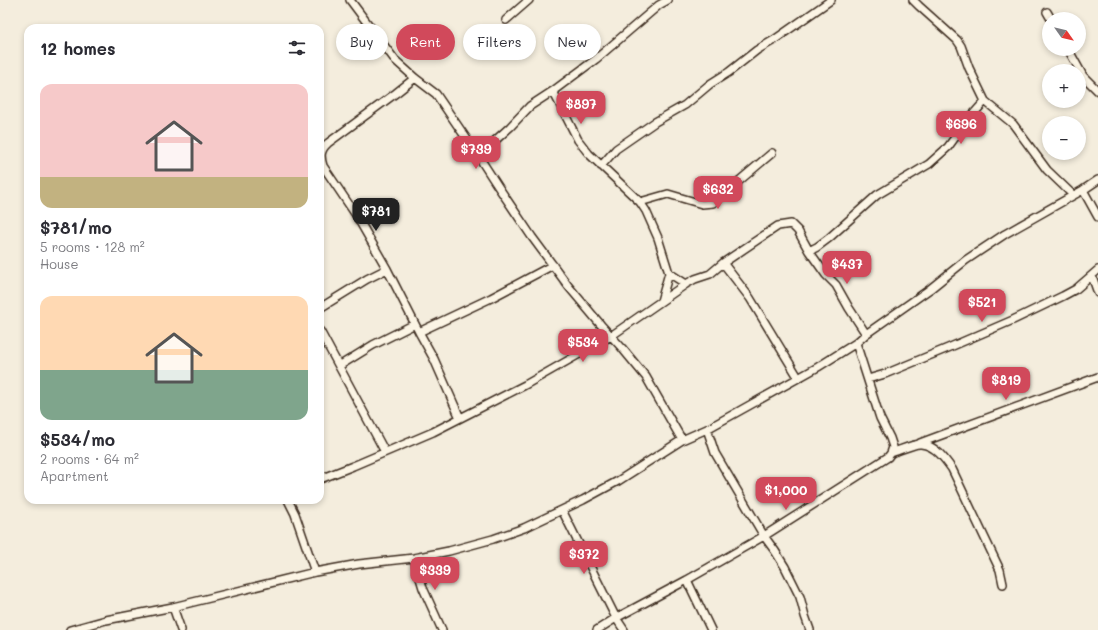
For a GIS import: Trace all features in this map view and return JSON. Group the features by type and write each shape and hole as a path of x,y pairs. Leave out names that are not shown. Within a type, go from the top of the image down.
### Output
{"street":[{"path":"350,0 395,60 436,94 519,218 553,265 646,378 682,440"},
{"path":"506,20 529,0"},
{"path":"477,154 488,147 505,132 530,106 596,59 657,2 668,0"},
{"path":"601,166 616,150 655,122 685,105 710,84 729,72 757,50 774,40 831,0"},
{"path":"914,0 957,40 985,101 1013,124 1047,170 1073,195"},
{"path":"1072,56 1083,76 1098,91"},
{"path":"324,147 328,142 415,78"},
{"path":"553,91 578,140 589,154 640,202 646,211 658,238 668,273 661,301"},
{"path":"809,251 829,238 877,195 929,164 948,148 967,121 985,101"},
{"path":"640,202 668,194 702,204 713,203 772,152"},
{"path":"324,169 356,215 387,269 434,359 460,418"},
{"path":"70,630 106,620 173,607 315,572 359,564 414,558 449,551 493,539 524,528 618,481 682,440 707,429 856,343 866,334 930,289 966,260 1005,234 1098,180"},
{"path":"1083,190 1098,217"},
{"path":"324,477 433,432 525,385 611,336 686,284 710,274 723,263 778,226 791,224 798,231 809,251 826,275 836,285 848,308 866,334"},
{"path":"723,263 750,298 798,377"},
{"path":"419,332 491,298 553,265"},
{"path":"324,306 367,279 387,269"},
{"path":"868,379 885,374 1013,320 1076,289 1098,270"},
{"path":"668,273 686,284"},
{"path":"1092,276 1098,293"},
{"path":"339,366 373,345 415,324"},
{"path":"324,338 385,452"},
{"path":"597,630 764,536 888,457 893,447 880,418 856,343"},
{"path":"891,453 1098,376"},
{"path":"707,429 715,453 764,536 775,551 800,598 810,630"},
{"path":"920,443 931,446 946,460 952,469 1000,570 1003,584"},
{"path":"290,504 295,514 315,572"},
{"path":"562,510 616,618 624,630"},
{"path":"414,558 423,588 442,630"},
{"path":"688,580 711,630"},
{"path":"173,607 181,630"}]}
